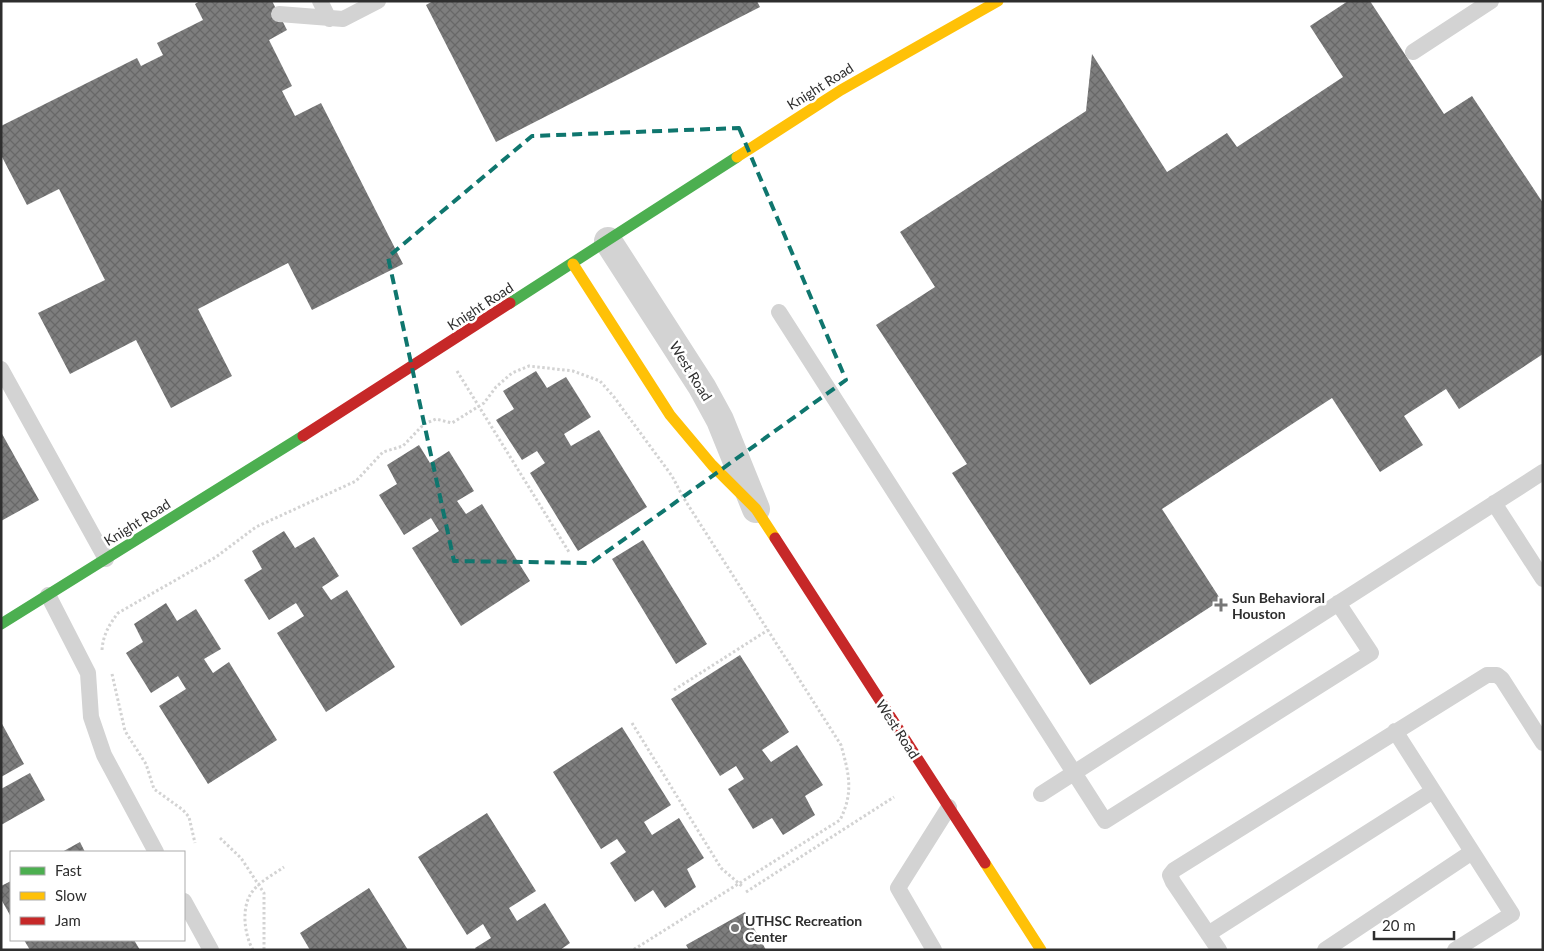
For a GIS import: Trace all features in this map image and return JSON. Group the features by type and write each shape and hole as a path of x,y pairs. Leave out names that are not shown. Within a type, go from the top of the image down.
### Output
{"street":[{"name":"Knight Road","path":"1,624 573,264 841,90 974,8 990,1"},
{"name":"Knight Road","path":"974,8 998,1"},
{"name":"West Road","path":"608,241 702,387 736,454 756,509"},
{"name":"West Road","path":"573,264 670,415 712,465 756,509 1041,950"}],"lane":[{"path":"320,1 329,19"},
{"path":"279,14 342,19 378,1"},
{"path":"1413,52 1491,1"},
{"path":"779,312 1105,821 1371,653 1338,603"},
{"path":"1,369 106,559"},
{"path":"1041,794 1543,472"},
{"path":"1494,504 1543,579"},
{"path":"48,595 75,644 88,673 92,717 104,756 155,851"},
{"path":"1219,950 1173,882 1170,875 1174,870 1487,675 1497,675 1502,679 1543,743"},
{"path":"1395,731 1512,914 1455,950"},
{"path":"1208,934 1433,791"},
{"path":"934,950 898,888 949,807"},
{"path":"1325,950 1472,852"},
{"path":"185,903 211,950"}],"path":[{"path":"105,657 102,650 102,640 109,624 118,614 216,557 256,527 356,481 383,452 403,446 424,424 436,419 452,422 484,403 512,372 529,366 573,371 600,382 672,476 683,497 840,745 848,769 850,791 840,820 633,950"},
{"path":"457,371 569,552"},
{"path":"674,690 768,630"},
{"path":"112,671 125,731 146,764 154,789 183,810 189,817 195,843"},
{"path":"632,723 721,868 743,887"},
{"path":"746,892 894,797"},
{"path":"220,838 241,858 264,893 264,950"},
{"path":"253,950 247,934 245,917 252,892 284,867"}],"highlighted area":[{"path":"739,128 846,380 591,563 454,561 388,257 532,136"}],"building":[{"path":"200,1 272,1 287,30 269,40 292,86 282,91 295,116 321,103 403,264 312,310 288,263 198,309 232,376 171,408 136,340 70,374 38,313 105,280 59,189 27,205 1,155 1,126 137,58 141,66 163,55 157,43 203,20 195,4"},
{"path":"433,1 757,1 760,7 496,142 426,5"},
{"path":"1348,1 1370,1 1444,114 1472,96 1543,203 1543,354 1459,409 1446,389 1404,416 1423,445 1380,472 1332,398 1162,509 1221,600 1090,685 952,473 967,464 876,325 935,287 900,232 1086,111 1092,54 1167,172 1227,133 1237,147 1343,77 1310,26"},
{"path":"536,371 547,388 566,377 591,417 564,434 571,446 599,430 647,507 578,551 530,473 545,463 537,451 522,460 496,420 514,409 503,391"},
{"path":"1,432 39,500 1,521"},
{"path":"419,445 430,463 449,451 474,491 457,501 466,514 482,504 530,581 461,626 412,548 439,531 431,518 404,535 379,495 397,484 387,465"},
{"path":"284,531 295,548 314,537 339,576 322,587 331,600 347,590 395,667 326,712 277,633 304,616 296,603 269,620 244,580 262,569 252,551"},
{"path":"643,540 707,644 676,664 612,559"},
{"path":"166,603 177,621 196,609 221,649 204,659 213,673 229,662 277,740 208,784 159,706 186,689 178,676 151,693 126,653 143,642 134,624"},
{"path":"740,655 789,732 762,750 771,762 797,745 823,785 805,796 815,815 783,835 772,818 753,829 728,789 744,779 736,766 720,776 671,699"},
{"path":"1,722 24,764 1,777"},
{"path":"622,727 671,805 644,822 652,835 679,818 704,858 687,869 696,887 665,908 653,890 635,902 610,863 626,852 617,839 601,849 553,772"},
{"path":"30,773 45,800 1,825 1,789"},
{"path":"487,813 536,891 509,908 517,921 545,903 570,943 560,950 476,950 475,948 491,938 483,924 467,935 418,857"},
{"path":"80,842 84,851 64,851"},
{"path":"10,882 10,915 1,899 1,886"},
{"path":"369,888 408,950 310,950 300,933"},
{"name":"UTHSC Recreation Center","path":"745,912 766,950 689,950 686,945"},
{"path":"25,941 135,941 140,950 30,950"}],"traffic: fast":[{"path":"510,303 737,157"},
{"path":"1,624 303,436"}],"traffic: slow":[{"path":"737,157 841,90 998,1"},
{"path":"573,264 670,415 712,465 756,509 775,538"},
{"path":"985,863 1041,950"}],"traffic: jam":[{"path":"303,436 510,303"},
{"path":"775,538 985,863"}],"place":[{"name":"Sun Behavioral Houston","path":"1221,605"},
{"name":"UTHSC Recreation Center","path":"735,928"}]}
